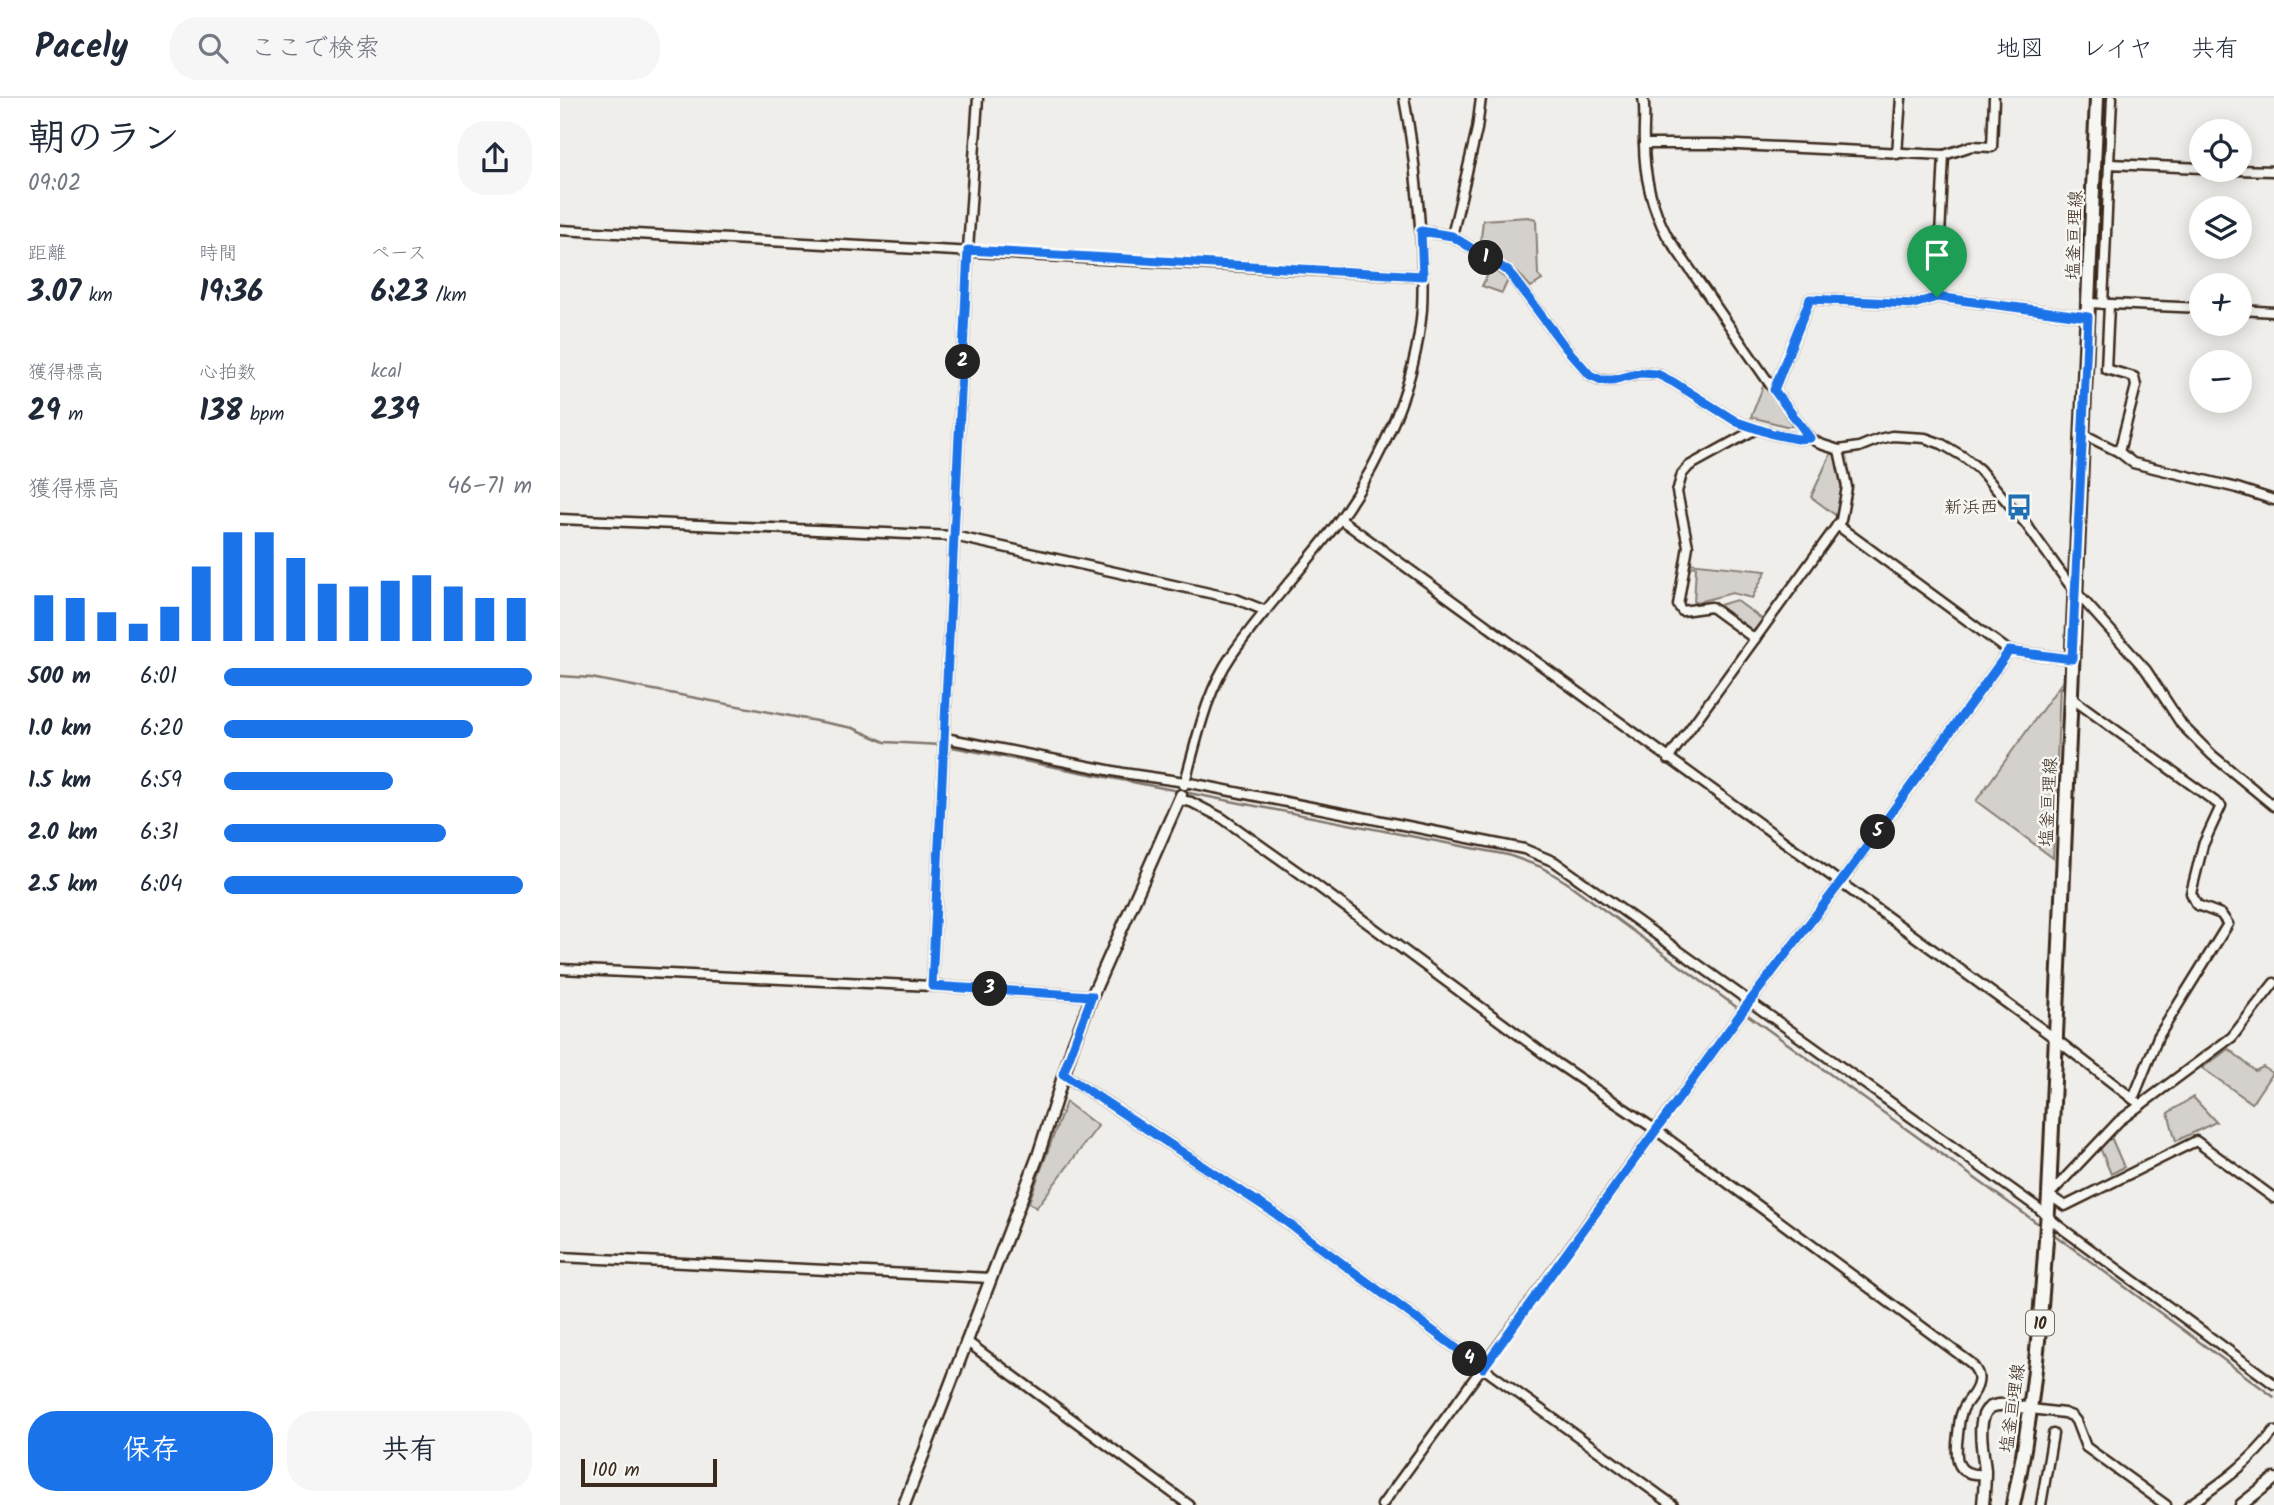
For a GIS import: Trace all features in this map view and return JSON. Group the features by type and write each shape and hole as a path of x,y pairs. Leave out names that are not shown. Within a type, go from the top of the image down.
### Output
{"main road":[{"name":"塩釜亘理線","path":"2013,1505 2031,1409 2049,1195 2097,98"}],"street":[{"path":"932,986 968,250 978,98"},
{"path":"904,1505 1038,1156 1063,1074 1092,996 1182,791 1206,704 1230,657 1340,519 1378,458 1405,391 1416,350 1422,310 1423,276 1411,131 1404,98"},
{"path":"1452,236 1477,129 1481,98"},
{"path":"1643,98 1647,187 1656,215 1667,236 1810,438 1839,450 1859,447 1892,436 1908,436 1933,441 1964,457 1979,469 2018,515 2076,592 2146,670 2182,725 2212,755 2274,806"},
{"path":"1897,153 1900,98"},
{"path":"1644,144 1718,144 1944,155 1972,146 1992,147 1994,98"},
{"path":"2112,98 2106,369 2134,377 2136,386 2119,452"},
{"path":"1937,297 1944,155"},
{"path":"2109,164 2189,167"},
{"path":"2252,171 2274,172"},
{"path":"560,230 1423,276"},
{"path":"1421,231 1452,236 1508,271 1565,347 1590,375 1601,380 1613,380 1640,373 1657,374 1737,422 1797,439 1810,438"},
{"path":"1774,390 1810,299 1914,304 1937,297 2088,317"},
{"path":"2088,303 2189,307"},
{"path":"2252,311 2274,312"},
{"path":"1755,639 1712,607 1682,611 1678,605 1688,545 1677,492 1682,474 1689,466 1756,429"},
{"path":"2083,434 2119,452 2133,463 2237,488 2274,500"},
{"path":"1668,759 1841,520 1847,487 1839,450"},
{"path":"560,519 954,536 1236,599 1266,611"},
{"path":"1340,519 1841,882 2141,1105"},
{"path":"1837,525 2009,651 2072,659"},
{"path":"1382,1505 2009,651"},
{"path":"2070,697 2221,806 2203,845 2191,893 2197,905 2221,914 2228,924 2158,1037 2133,1099"},
{"path":"944,743 1123,773 1182,791 1524,849 1555,862 2274,1384"},
{"path":"1182,791 1191,802 1222,818 1555,1062 1656,1130 1971,1363 1978,1372 1978,1382 1962,1411 1955,1453 1957,1462 1964,1471 1975,1475 1985,1474"},
{"path":"560,969 1092,996"},
{"path":"2274,983 2232,1037 2119,1121 2049,1195 2066,1206 2196,1141 2274,1198"},
{"path":"1063,1074 1273,1212 1673,1505"},
{"path":"560,1257 990,1278"},
{"path":"966,1341 1189,1505"},
{"path":"1983,1505 1985,1474 1981,1428 1985,1413 1996,1406 2072,1416 2086,1447 2166,1505"},
{"path":"2189,1505 2224,1481 2261,1450 2274,1432"},
{"path":"2041,1505 2053,1434"},
{"path":"2241,1505 2274,1479"}],"shaded area":[{"path":"1528,217 1536,219 1538,275 1542,280 1531,287 1507,264 1480,247 1483,220"},
{"path":"1491,268 1508,280 1502,293 1482,286"},
{"path":"1764,384 1793,426 1751,417"},
{"path":"1831,453 1837,455 1843,493 1838,517 1811,497"},
{"path":"1688,563 1766,571 1752,598 1732,593 1694,603 1696,567 1688,566"},
{"path":"1736,600 1763,620 1753,632 1716,606"},
{"path":"2060,685 2053,858 1976,801"},
{"path":"2229,1049 2255,1071 2263,1067 2272,1073 2252,1103 2202,1068"},
{"path":"2193,1097 2216,1122 2176,1141 2168,1113"},
{"path":"1066,1102 1098,1126 1036,1208 1029,1202"},
{"path":"2111,1137 2124,1167 2111,1174 2100,1148"}],"waterway":[{"path":"560,676 591,678 853,728 885,742 941,745"},
{"path":"947,746 1508,855 1541,867 1566,882 1739,1009"},
{"path":"1745,1013 2044,1228"},
{"path":"2052,1233 2274,1397"}],"place":[{"name":"新浜西","path":"2019,507"}],"route":[{"path":"1421,231 1439,233 1452,236 1508,271 1565,347 1590,375 1601,380 1613,380 1640,373 1657,374 1737,422 1797,439 1810,438 1774,390 1810,299 1914,304 1937,297 2088,317 2072,659 2009,651 1483,1368 1273,1212 1063,1074 1092,996 932,986 968,250 1423,276 1421,231"}]}
